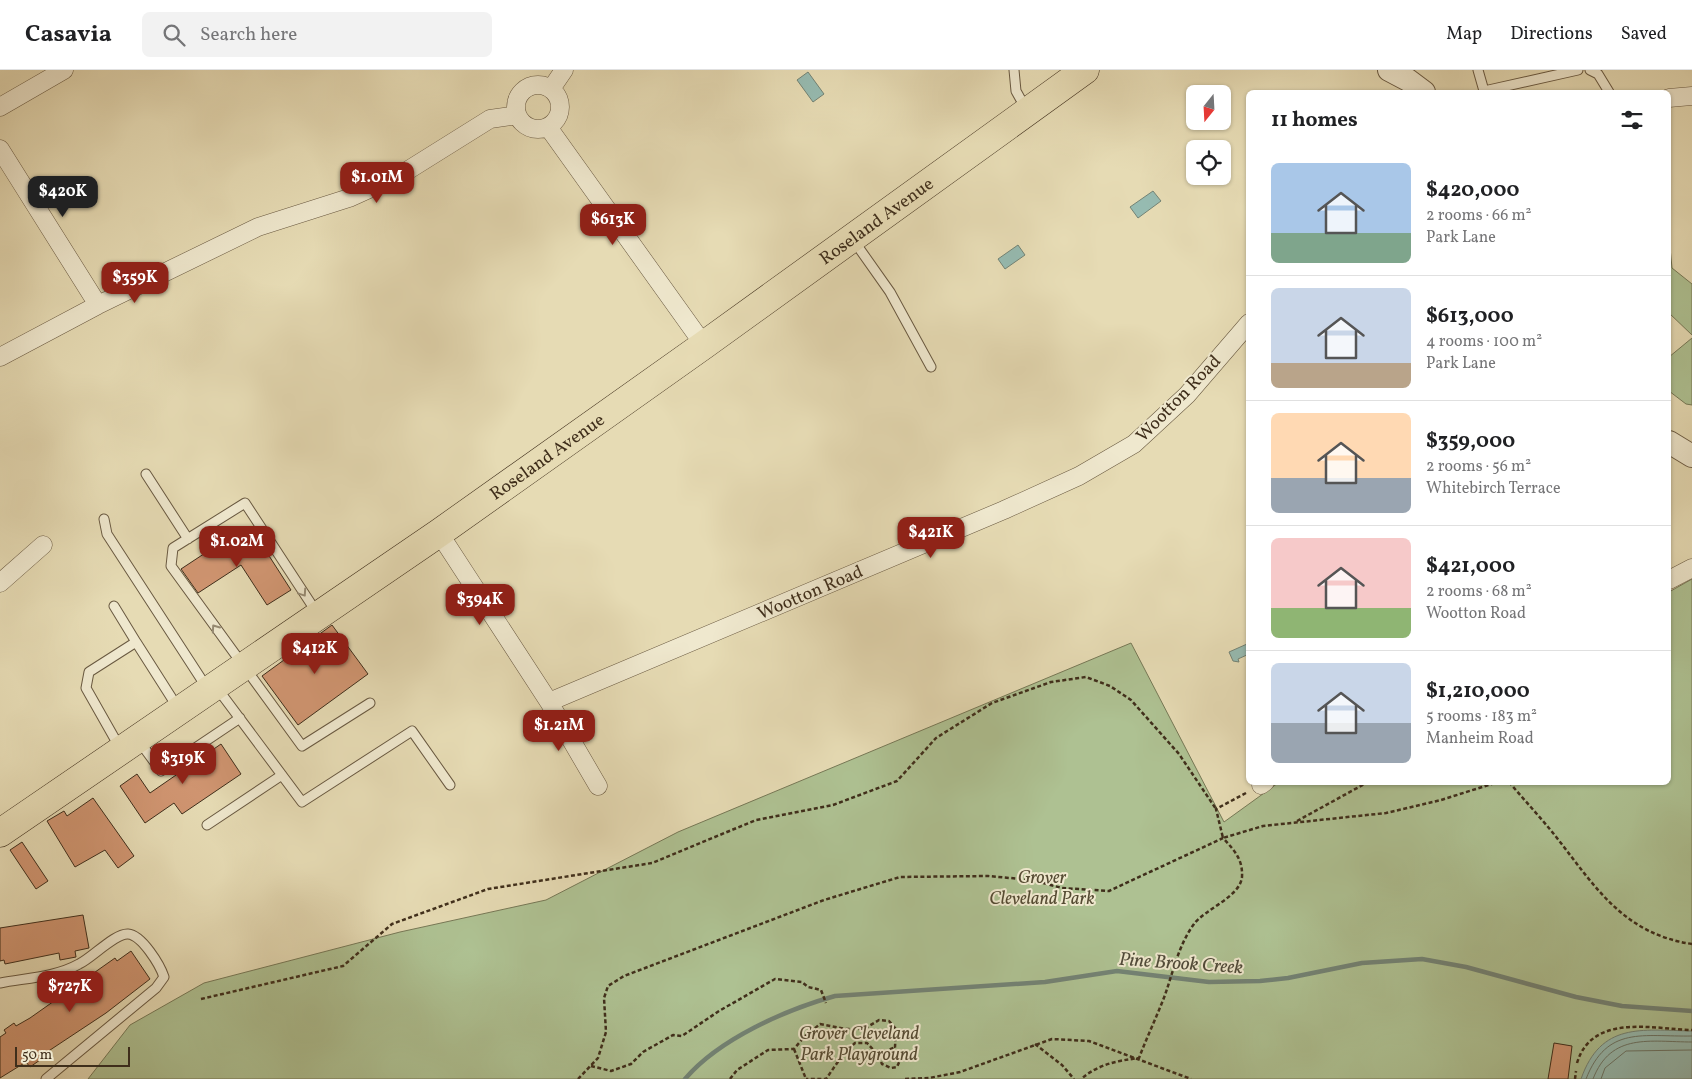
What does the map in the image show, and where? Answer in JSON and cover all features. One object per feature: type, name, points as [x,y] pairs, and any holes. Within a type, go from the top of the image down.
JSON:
[{"type":"main road","name":"Roseland Avenue","points":[[0,833],[439,533],[704,346],[1085,70]]},
{"type":"street","points":[[0,107],[64,70]]},
{"type":"street","points":[[551,89],[564,70]]},
{"type":"street","points":[[1389,70],[1423,90]]},
{"type":"street","points":[[1426,90],[1427,70]]},
{"type":"street","points":[[533,85],[542,85],[551,89],[557,96],[560,104],[560,114],[555,122],[548,127],[539,130],[529,128],[522,123],[517,115],[516,105],[518,96],[524,89],[533,85]]},
{"type":"street","points":[[1671,98],[1692,96]]},
{"type":"street","points":[[0,357],[98,305],[258,227],[349,198],[402,174],[490,119],[517,115]]},
{"type":"street","points":[[548,127],[704,346]]},
{"type":"street","points":[[0,148],[98,305]]},
{"type":"street","name":"Wootton Road","points":[[549,702],[1004,510],[1079,476],[1134,444],[1187,395],[1246,326]]},
{"type":"street","points":[[1671,443],[1692,456]]},
{"type":"street","points":[[439,533],[549,702],[598,786]]},
{"type":"street","points":[[0,582],[43,545]]},
{"type":"street","points":[[1671,579],[1692,568]]},
{"type":"lane","points":[[1014,70],[1016,91],[1028,112]]},
{"type":"lane","points":[[1478,70],[1484,90]]},
{"type":"lane","points":[[1488,90],[1578,70]]},
{"type":"lane","points":[[1590,70],[1598,74],[1608,90]]},
{"type":"lane","points":[[852,238],[890,292],[930,367]]},
{"type":"lane","points":[[146,474],[188,539]]},
{"type":"lane","points":[[318,615],[245,503],[173,548],[171,566],[232,653],[245,666],[302,746],[370,703]]},
{"type":"lane","points":[[104,519],[107,534],[212,688],[240,718],[302,802],[412,731],[450,785]]},
{"type":"lane","points":[[114,606],[179,711]]},
{"type":"lane","points":[[136,642],[89,672],[86,688],[130,745],[161,771],[240,718]]},
{"type":"lane","points":[[207,826],[282,775]]},
{"type":"lane","points":[[0,983],[61,972],[80,964],[126,933],[134,935],[158,962],[164,977],[156,988],[46,1079]]},
{"type":"path","points":[[201,999],[343,966],[392,924],[488,889],[652,863],[756,820],[834,805],[897,780],[936,738],[992,703],[1051,682],[1086,677],[1110,686],[1131,700],[1179,754],[1216,809],[1223,838],[1240,857],[1242,879],[1231,896],[1207,911],[1193,925],[1173,969],[1166,992],[1139,1058]]},
{"type":"path","points":[[1216,809],[1261,785]]},
{"type":"path","points":[[1296,822],[1363,785]]},
{"type":"path","points":[[578,1079],[598,1058],[606,1032],[604,998],[608,986],[624,976],[824,900],[900,877],[988,876],[1032,880],[1062,888],[1109,891],[1223,838],[1263,826],[1386,813],[1441,800],[1488,785]]},
{"type":"path","points":[[1512,785],[1556,837],[1602,896],[1622,915],[1665,938],[1692,944]]},
{"type":"path","points":[[591,1066],[612,1071],[632,1064],[643,1052],[673,1035],[682,1036],[719,1011],[775,979],[802,982],[808,987],[821,990],[826,1002]]},
{"type":"path","points":[[730,1079],[738,1070],[768,1050],[794,1049],[804,1037],[820,1024],[846,1029],[864,1028],[879,1020],[888,1021],[896,1029],[895,1047],[900,1060],[897,1067],[891,1068],[882,1064],[878,1055],[867,1044],[856,1043],[844,1053],[826,1079],[806,1079],[794,1049]]},
{"type":"path","points":[[1577,1063],[1581,1052],[1595,1037],[1619,1027],[1692,1030]]},
{"type":"path","points":[[905,1079],[929,1078],[960,1072],[1052,1039],[1089,1041],[1139,1058],[1191,1079]]},
{"type":"path","points":[[1035,1044],[1062,1065],[1074,1079]]},
{"type":"path","points":[[878,1055],[895,1047]]},
{"type":"path","points":[[1081,1079],[1092,1069],[1110,1062],[1139,1058]]},
{"type":"path","points":[[1575,1079],[1576,1072]]},
{"type":"green space","points":[[1671,258],[1672,268],[1692,284],[1692,335],[1671,315]]},
{"type":"green space","points":[[1692,338],[1692,405],[1686,404],[1671,393],[1671,355]]},
{"type":"green space","name":"Grover Cleveland Park","points":[[1692,579],[1692,1079],[88,1079],[130,1025],[204,983],[400,932],[546,900],[678,832],[1131,643],[1224,822],[1275,785],[1671,785],[1671,591]]},
{"type":"water","points":[[808,72],[824,94],[813,102],[797,80]]},
{"type":"water","points":[[1153,191],[1161,201],[1138,218],[1130,207]]},
{"type":"water","points":[[1018,245],[1025,255],[1005,269],[998,259]]},
{"type":"water","points":[[1246,644],[1246,655],[1238,659],[1239,662],[1233,661],[1229,652]]},
{"type":"water","points":[[1640,1031],[1692,1031],[1692,1079],[1581,1079],[1589,1061],[1600,1047],[1611,1038],[1625,1033]]},
{"type":"building","points":[[237,532],[253,555],[264,548],[291,590],[267,605],[241,565],[198,593],[181,569]]},
{"type":"building","points":[[332,625],[368,674],[298,725],[262,676]]},
{"type":"building","points":[[221,744],[241,774],[182,814],[174,803],[145,823],[120,786],[137,774],[150,793]]},
{"type":"building","points":[[93,798],[134,856],[118,868],[105,850],[75,867],[47,821],[64,811],[67,816]]},
{"type":"building","points":[[22,842],[48,881],[36,889],[10,850]]},
{"type":"building","points":[[83,915],[89,948],[75,951],[76,957],[60,960],[59,953],[5,964],[4,960],[0,961],[0,928]]},
{"type":"building","points":[[131,951],[150,979],[106,1013],[38,1058],[40,1060],[30,1067],[26,1062],[0,1078],[0,1037],[6,1033],[4,1030],[14,1023],[16,1026],[30,1018],[115,958],[117,961]]},
{"type":"building","points":[[1554,1043],[1572,1046],[1568,1079],[1548,1079]]},
{"type":"waterway","name":"Pine Brook Creek","points":[[685,1079],[716,1051],[734,1039],[795,1009],[835,996],[1045,982],[1117,971],[1209,982],[1260,981],[1288,978],[1362,963],[1422,959],[1466,967],[1576,997],[1622,1006],[1692,1011]]},
{"type":"park label","name":"Grover Cleveland Park Playground","points":[[859,1043]]}]
